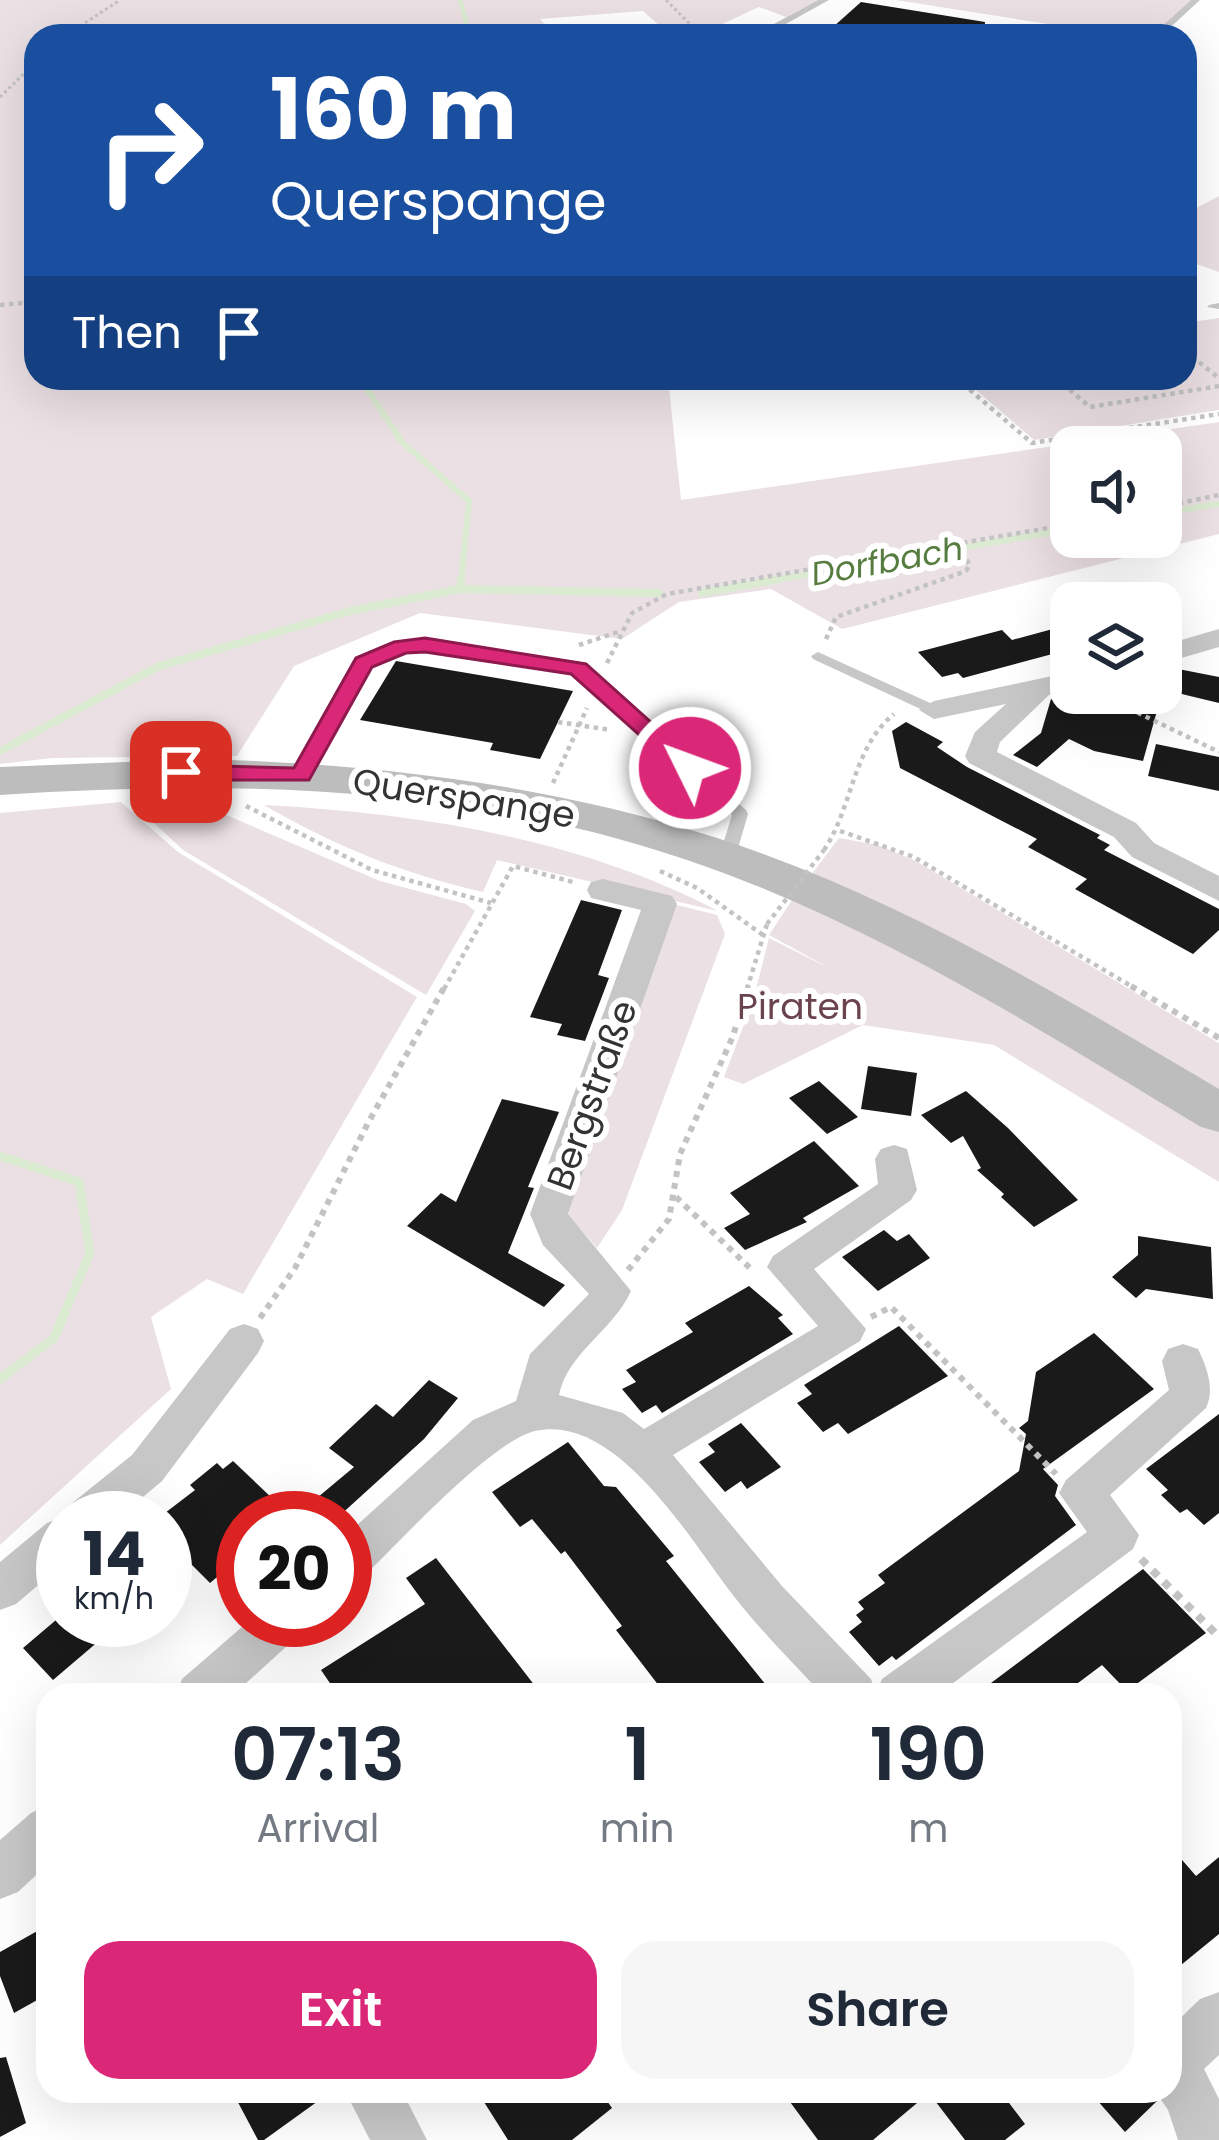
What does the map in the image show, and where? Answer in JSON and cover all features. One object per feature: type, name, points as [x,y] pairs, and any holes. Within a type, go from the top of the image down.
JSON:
[{"type":"main road","name":"Querspange","points":[[0,781],[181,772],[301,775],[526,802],[646,832],[794,884],[952,959],[1219,1113]]},
{"type":"street","points":[[1182,649],[1219,638]]},
{"type":"street","points":[[934,710],[1050,687]]},
{"type":"street","points":[[1037,690],[986,739],[980,756],[1125,830],[1143,850],[1219,890]]},
{"type":"street","points":[[934,710],[986,739]]},
{"type":"street","name":"Bergstraße","points":[[603,890],[660,904],[549,1214],[557,1234],[611,1291]]},
{"type":"street","points":[[645,1450],[846,1329],[787,1267],[898,1190],[894,1160]]},
{"type":"street","points":[[535,1411],[545,1366],[606,1303],[611,1291]]},
{"type":"street","points":[[119,1491],[147,1468],[244,1341]]},
{"type":"street","points":[[915,1683],[1117,1535],[1081,1493],[1191,1396],[1183,1361]]},
{"type":"street","points":[[372,1540],[511,1417],[535,1411],[583,1414],[617,1429],[645,1450],[755,1589],[843,1683]]},
{"type":"street","points":[[0,1589],[36,1560]]},
{"type":"street","points":[[212,1683],[253,1647]]},
{"type":"street","points":[[0,1874],[36,1842]]},
{"type":"street","points":[[1182,2054],[1219,2018]]},
{"type":"street","points":[[1182,2083],[1205,2140]]},
{"type":"lane","points":[[780,24],[825,0]]},
{"type":"lane","points":[[1169,24],[1196,0]]},
{"type":"lane","points":[[301,775],[363,663],[380,654],[425,645],[578,669],[740,814],[731,845],[722,857]]},
{"type":"lane","points":[[818,656],[934,710]]},
{"type":"path","points":[[83,24],[120,0]]},
{"type":"path","points":[[666,0],[690,24]]},
{"type":"path","points":[[0,97],[24,74]]},
{"type":"path","points":[[970,390],[1032,443],[1219,414]]},
{"type":"path","points":[[1070,390],[1090,407],[1178,390]]},
{"type":"path","points":[[1182,503],[1219,495]]},
{"type":"path","points":[[605,668],[632,613],[667,594],[1050,528]]},
{"type":"path","points":[[818,656],[836,617],[966,571],[970,565],[957,546]]},
{"type":"path","points":[[550,791],[588,706]]},
{"type":"path","points":[[611,1291],[669,1219],[680,1154],[733,1036],[767,924],[840,831],[871,733],[891,715],[934,710]]},
{"type":"path","points":[[1140,714],[1219,752]]},
{"type":"path","points":[[558,722],[611,730]]},
{"type":"path","points":[[242,802],[255,814],[372,870],[491,903]]},
{"type":"path","points":[[840,831],[914,857],[1219,1038]]},
{"type":"path","points":[[244,1341],[295,1268],[368,1124],[512,866],[603,890]]},
{"type":"path","points":[[649,868],[697,888],[764,935]]},
{"type":"path","points":[[676,1197],[759,1276],[787,1267]]},
{"type":"path","points":[[846,1329],[891,1307],[1081,1493]]},
{"type":"path","points":[[1117,1535],[1219,1636]]},
{"type":"green space","points":[[0,0],[818,0],[786,17],[759,7],[722,24],[658,24],[643,11],[540,19],[544,24],[24,24],[24,390],[669,390],[681,500],[1050,447],[1050,558],[1124,558],[842,629],[771,589],[679,602],[622,639],[420,613],[294,666],[237,756],[52,758],[0,764]]},
{"type":"green space","points":[[896,0],[1191,0],[1164,24],[1047,24]]},
{"type":"green space","points":[[1219,196],[1219,272],[1197,264],[1197,208]]},
{"type":"green space","points":[[1219,318],[1219,410],[1120,426],[1050,426],[1050,437],[1034,440],[976,390],[1197,390],[1197,321]]},
{"type":"green space","points":[[1219,422],[1219,534],[1182,543],[1182,427]]},
{"type":"green space","points":[[121,802],[178,852],[417,997],[243,1294],[207,1279],[151,1317],[171,1389],[59,1491],[36,1491],[36,1512],[0,1545],[0,813]]},
{"type":"green space","points":[[196,802],[380,881],[466,904],[475,911],[426,995],[183,850],[134,804]]},
{"type":"green space","points":[[264,805],[381,815],[498,834],[611,865],[718,911],[497,860],[483,892],[370,857]]},
{"type":"green space","points":[[839,838],[878,845],[916,861],[1219,1043],[1219,1099],[811,875]]},
{"type":"green space","name":"Piraten","points":[[794,897],[890,940],[1219,1128],[1219,1182],[994,1045],[863,1025],[743,1084],[724,1077],[753,1001],[769,938],[831,969],[769,935]]},
{"type":"green space","points":[[673,904],[717,915],[725,934],[622,1210],[597,1248],[568,1215]]},
{"type":"building","points":[[861,2],[985,22],[985,24],[836,24]]},
{"type":"building","points":[[1002,630],[1012,640],[1050,630],[1050,655],[963,678],[958,673],[942,677],[918,652]]},
{"type":"building","points":[[396,661],[573,691],[540,759],[490,750],[493,743],[360,720]]},
{"type":"building","points":[[1182,670],[1219,677],[1219,703],[1182,694]]},
{"type":"building","points":[[1050,702],[1050,714],[1156,714],[1143,761],[1094,751],[1069,739],[1037,767],[1013,755],[1041,733]]},
{"type":"building","points":[[906,722],[943,742],[937,747],[967,767],[1100,835],[1097,838],[1110,845],[1104,850],[1219,909],[1219,930],[1193,954],[1075,889],[1087,879],[1028,847],[1037,839],[900,768],[892,731]]},
{"type":"building","points":[[1156,744],[1219,757],[1219,791],[1148,776]]},
{"type":"building","points":[[581,900],[622,910],[598,975],[609,978],[585,1041],[557,1035],[562,1024],[530,1017]]},
{"type":"building","points":[[868,1066],[917,1073],[911,1116],[861,1109]]},
{"type":"building","points":[[819,1081],[858,1117],[827,1134],[789,1098]]},
{"type":"building","points":[[966,1091],[1078,1200],[1034,1227],[1001,1197],[1004,1194],[977,1170],[981,1168],[963,1136],[951,1143],[921,1115]]},
{"type":"building","points":[[502,1099],[559,1112],[528,1187],[534,1188],[508,1253],[565,1285],[544,1307],[407,1226],[441,1193],[456,1202]]},
{"type":"building","points":[[814,1141],[859,1186],[803,1218],[807,1222],[745,1250],[724,1228],[750,1214],[730,1193]]},
{"type":"building","points":[[884,1230],[897,1241],[909,1234],[930,1258],[878,1291],[842,1257]]},
{"type":"building","points":[[1138,1236],[1211,1247],[1213,1299],[1146,1289],[1136,1298],[1112,1277],[1138,1255]]},
{"type":"building","points":[[749,1286],[783,1315],[778,1318],[793,1334],[662,1413],[656,1405],[642,1413],[622,1389],[636,1382],[626,1370],[693,1332],[685,1323]]},
{"type":"building","points":[[899,1326],[948,1376],[848,1434],[838,1423],[823,1432],[797,1403],[812,1394],[804,1385]]},
{"type":"building","points":[[1094,1333],[1154,1389],[1043,1469],[1058,1485],[1055,1496],[1076,1525],[896,1660],[892,1656],[879,1666],[849,1632],[862,1622],[856,1615],[864,1609],[858,1602],[885,1583],[878,1575],[1019,1471],[1026,1434],[1019,1428],[1028,1421],[1036,1372]]},
{"type":"building","points":[[429,1380],[458,1398],[424,1439],[367,1491],[325,1491],[354,1467],[329,1448],[376,1404],[393,1417]]},
{"type":"building","points":[[1219,1414],[1219,1513],[1204,1525],[1187,1509],[1180,1513],[1161,1495],[1168,1490],[1146,1469]]},
{"type":"building","points":[[741,1423],[781,1467],[747,1489],[741,1481],[725,1492],[699,1462],[715,1452],[708,1444]]},
{"type":"building","points":[[568,1442],[604,1486],[616,1487],[674,1556],[666,1561],[764,1683],[657,1683],[616,1630],[622,1626],[565,1551],[561,1554],[532,1519],[520,1527],[492,1492]]},
{"type":"building","points":[[233,1461],[265,1491],[216,1491],[216,1578],[210,1583],[192,1565],[195,1490],[190,1485],[217,1463],[223,1469]]},
{"type":"building","points":[[436,1558],[533,1683],[330,1683],[321,1670],[357,1647],[372,1647],[372,1638],[425,1604],[406,1578]]},
{"type":"building","points":[[1143,1569],[1206,1633],[1138,1683],[1119,1683],[1102,1665],[1078,1683],[991,1683]]},
{"type":"building","points":[[36,1637],[36,1647],[92,1647],[53,1680],[23,1648]]},
{"type":"building","points":[[1219,1857],[1219,1934],[1182,1964],[1182,1860],[1196,1876]]},
{"type":"building","points":[[36,1932],[36,2001],[14,2013],[0,1976],[0,1952]]},
{"type":"building","points":[[6,2057],[26,2123],[0,2137],[0,2058]]},
{"type":"building","points":[[238,2103],[315,2103],[264,2140],[258,2140]]},
{"type":"building","points":[[485,2103],[608,2103],[612,2108],[572,2140],[508,2140]]},
{"type":"building","points":[[791,2103],[917,2103],[873,2140],[818,2140]]},
{"type":"building","points":[[937,2103],[1009,2103],[1025,2124],[1005,2140],[965,2140]]},
{"type":"building","points":[[1100,2103],[1155,2103],[1125,2132]]},
{"type":"waterway","points":[[460,0],[467,24]]},
{"type":"waterway","points":[[368,390],[402,442],[469,501],[461,582]]},
{"type":"waterway","name":"Dorfbach","points":[[1182,510],[1219,504]]},
{"type":"waterway","name":"Dorfbach","points":[[770,581],[1050,533]]},
{"type":"waterway","points":[[460,589],[461,579]]},
{"type":"waterway","name":"Dorfbach","points":[[770,581],[780,579]]},
{"type":"waterway","name":"Dorfbach","points":[[702,593],[770,581]]},
{"type":"waterway","name":"Dorfbach","points":[[763,582],[770,581]]},
{"type":"waterway","points":[[0,751],[157,667],[350,611],[460,589]]},
{"type":"waterway","name":"Dorfbach","points":[[460,589],[659,593]]},
{"type":"waterway","points":[[0,1156],[79,1182],[90,1253],[54,1338],[0,1379]]},
{"type":"route","points":[[181,772],[301,775],[363,663],[402,646],[425,645],[578,669],[690,768]]}]
